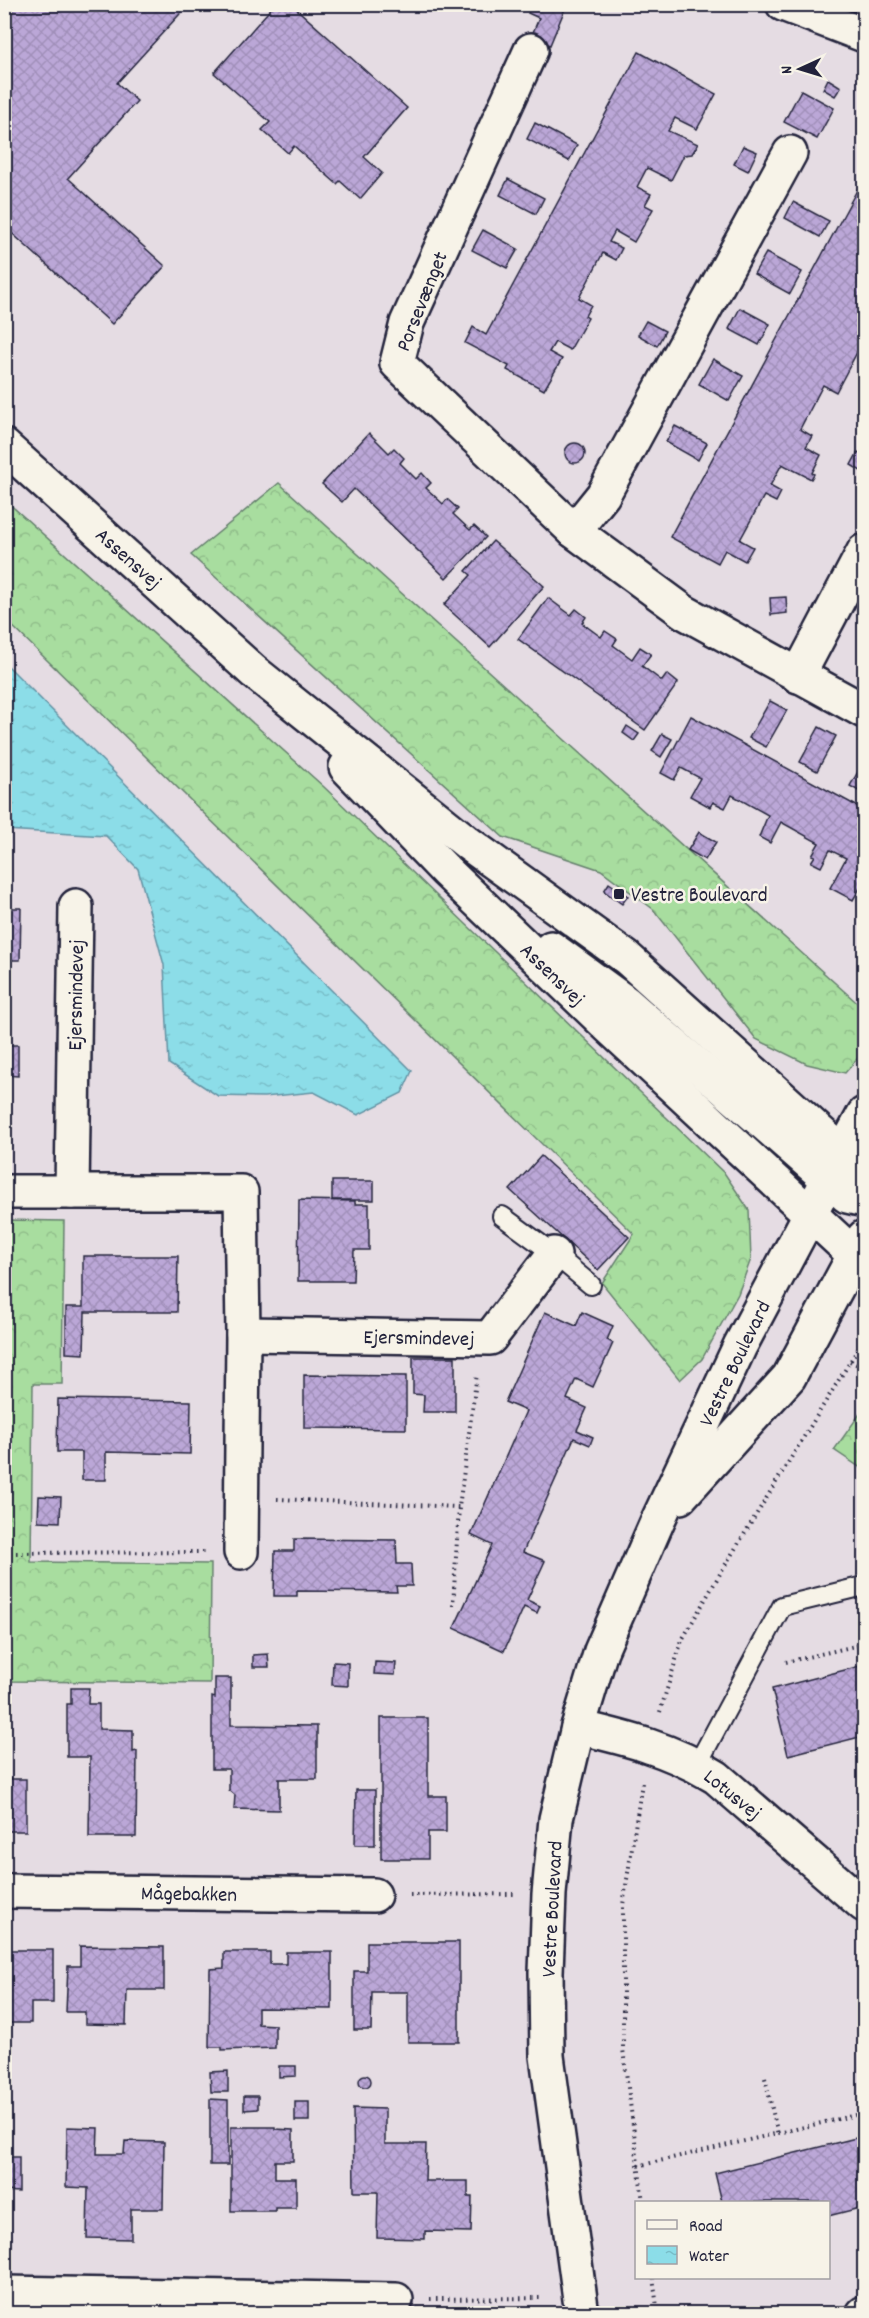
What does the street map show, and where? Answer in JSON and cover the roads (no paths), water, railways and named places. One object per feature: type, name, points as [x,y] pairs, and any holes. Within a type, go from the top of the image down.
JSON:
[{"type":"street","points":[[783,4],[864,35]]},
{"type":"street","name":"Porsevænget","points":[[531,50],[407,323],[397,363],[574,531],[684,612],[864,711]]},
{"type":"street","points":[[574,531],[603,495],[790,153]]},
{"type":"street","name":"Assensvej","points":[[4,446],[253,671],[470,844],[627,958],[845,1169]]},
{"type":"street","points":[[798,676],[864,551]]},
{"type":"street","name":"Assensvej","points":[[253,671],[446,871],[609,1027],[811,1214],[861,1252]]},
{"type":"street","points":[[446,871],[625,1002],[845,1169],[847,1196],[864,1200]]},
{"type":"street","name":"Ejersmindevej","points":[[72,1192],[76,906]]},
{"type":"street","name":"Vestre Boulevard","points":[[581,2305],[547,2056],[546,1972],[549,1894],[556,1819],[578,1727],[601,1651],[658,1520],[740,1346],[811,1214],[845,1169],[864,1114]]},
{"type":"street","points":[[4,1192],[241,1192],[243,1334],[241,1552]]},
{"type":"street","points":[[811,1214],[826,1208],[841,1208],[856,1213],[864,1219]]},
{"type":"street","name":"Vestre Boulevard","points":[[658,1520],[789,1377],[861,1252]]},
{"type":"street","name":"Ejersmindevej","points":[[243,1334],[490,1338],[554,1254]]},
{"type":"street","name":"Lotusvej","points":[[578,1727],[650,1745],[716,1777],[864,1905]]},
{"type":"street","name":"Mågebakken","points":[[4,1891],[374,1895]]},
{"type":"street","points":[[4,2293],[396,2300]]},
{"type":"lane","points":[[502,1216],[554,1254],[591,1285]]},
{"type":"lane","points":[[697,1766],[782,1606],[864,1586]]},
{"type":"water","points":[[4,662],[412,1071],[402,1093],[358,1115],[314,1092],[264,1097],[218,1096],[169,1064],[164,965],[138,869],[106,836],[5,830]]},
{"type":"place","name":"Vestre Boulevard","points":[[619,894]]}]
